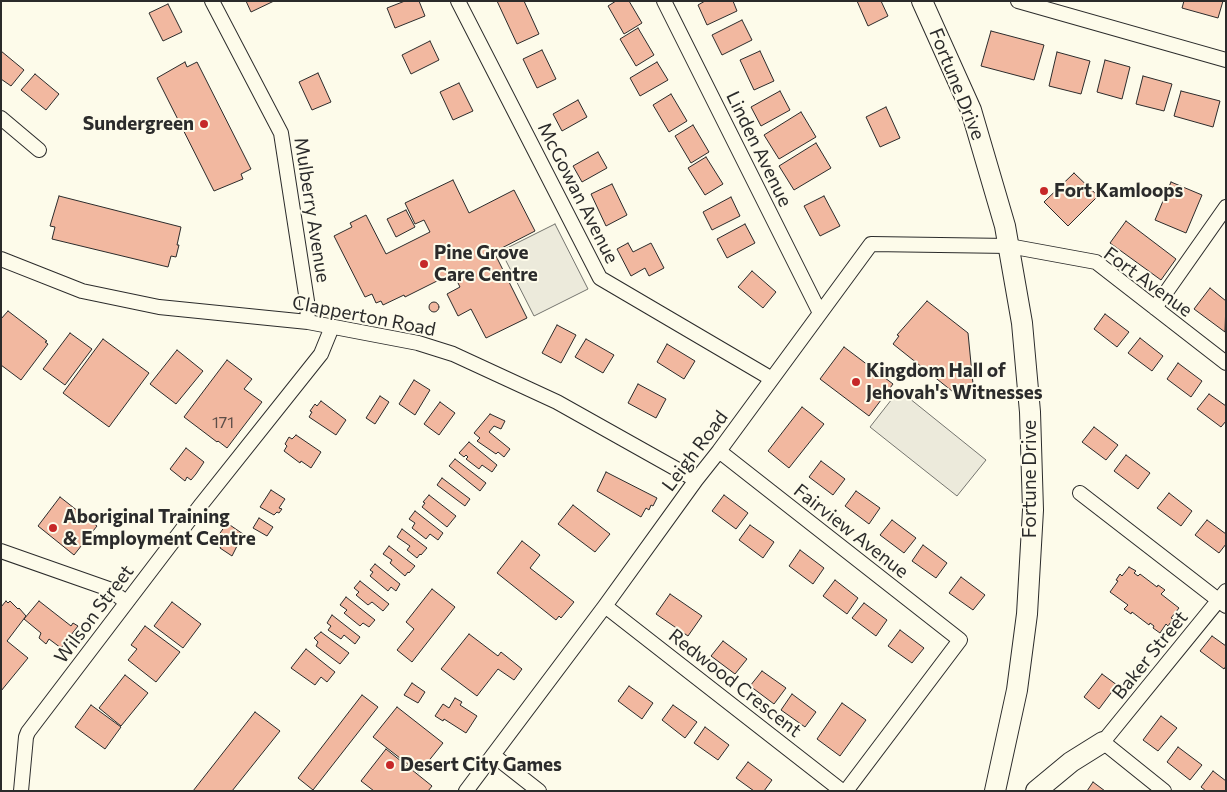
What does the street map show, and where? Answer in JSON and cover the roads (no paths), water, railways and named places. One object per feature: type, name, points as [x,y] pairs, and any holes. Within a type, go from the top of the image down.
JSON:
[{"type":"main road","name":"Fortune Drive","points":[[922,1],[971,110],[998,199],[1009,246],[1022,323],[1030,412],[1033,510],[1027,614],[1017,690],[995,791]]},
{"type":"main road","points":[[1036,791],[1071,762],[1103,742]]},
{"type":"street","name":"Mulberry Avenue","points":[[212,1],[281,133],[307,301],[308,322]]},
{"type":"street","name":"McGowan Avenue","points":[[458,1],[600,278],[772,380]]},
{"type":"street","name":"Linden Avenue","points":[[664,1],[820,313]]},
{"type":"street","points":[[1018,1],[1226,60]]},
{"type":"street","points":[[1,118],[39,150]]},
{"type":"street","points":[[1155,308],[1226,208]]},
{"type":"street","name":"Leigh Road","points":[[466,791],[605,606],[871,244],[1009,246]]},
{"type":"street","name":"Fort Avenue","points":[[1009,246],[1096,262],[1226,363]]},
{"type":"street","name":"Clapperton Road","points":[[1,258],[82,291],[159,307],[308,322],[418,343],[453,354],[557,402],[696,480]]},
{"type":"street","name":"Wilson Street","points":[[21,791],[28,732],[200,506],[321,354],[332,327]]},
{"type":"street","name":"Fairview Avenue","points":[[719,451],[960,640],[846,791]]},
{"type":"street","points":[[1080,494],[1223,599]]},
{"type":"street","points":[[1,551],[109,589],[126,602]]},
{"type":"street","name":"Baker Street","points":[[1103,742],[1223,599]]},
{"type":"street","name":"Redwood Crescent","points":[[605,606],[842,791]]},
{"type":"street","points":[[1103,742],[1164,791]]},
{"type":"street","points":[[493,755],[539,791]]},
{"type":"place","name":"Sundergreen","points":[[204,124]]},
{"type":"place","name":"Fort Kamloops","points":[[1044,191]]},
{"type":"place","name":"Pine Grove Care Centre","points":[[424,264]]},
{"type":"place","name":"Kingdom Hall of Jehovah's Witnesses","points":[[856,382]]},
{"type":"place","name":"Aboriginal Training & Employment Centre","points":[[53,528]]},
{"type":"place","name":"Desert City Games","points":[[390,765]]}]
